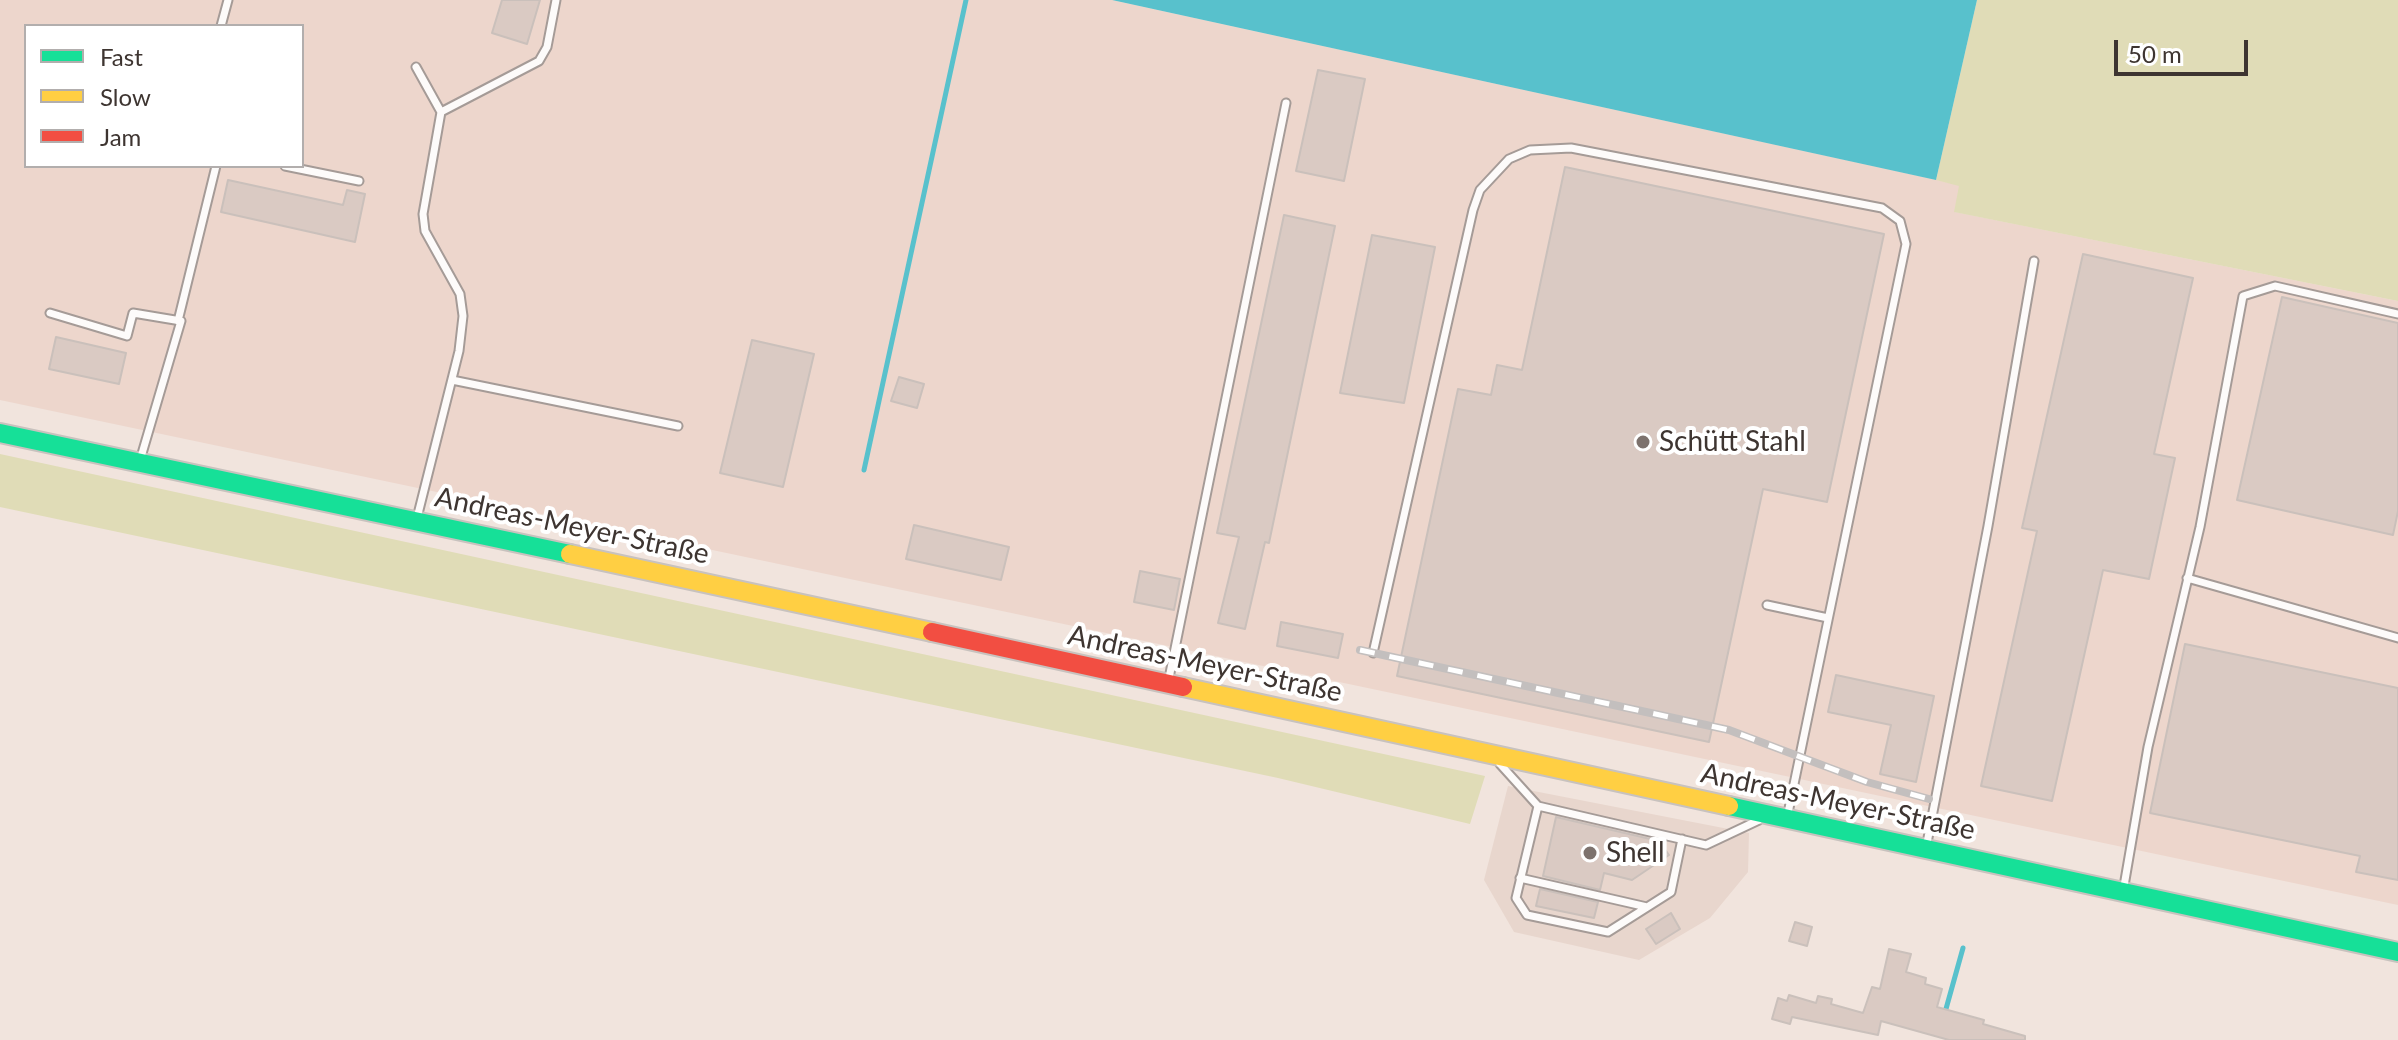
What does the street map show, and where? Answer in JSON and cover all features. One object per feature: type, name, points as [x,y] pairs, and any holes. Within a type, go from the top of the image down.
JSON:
[{"type":"main road","name":"Andreas-Meyer-Straße","points":[[0,433],[2398,952]]},
{"type":"lane","points":[[222,24],[228,0]]},
{"type":"lane","points":[[441,112],[539,61],[547,47],[556,0]]},
{"type":"lane","points":[[415,521],[452,380],[463,316],[460,294],[431,246],[423,214],[441,112],[416,67]]},
{"type":"lane","points":[[1167,684],[1286,103]]},
{"type":"lane","points":[[1373,653],[1477,200],[1493,174],[1509,159],[1550,146],[1873,206],[1900,221],[1906,244],[1828,618],[1778,817],[1706,845],[1538,806],[1494,756]]},
{"type":"lane","points":[[139,463],[167,374],[216,168]]},
{"type":"lane","points":[[295,168],[359,181]]},
{"type":"lane","points":[[1925,849],[1988,526],[2034,261]]},
{"type":"lane","points":[[2123,892],[2148,747],[2187,578],[2243,296],[2275,286],[2398,314]]},
{"type":"lane","points":[[50,313],[127,336],[133,313],[178,321]]},
{"type":"lane","points":[[452,380],[678,426]]},
{"type":"lane","points":[[2187,578],[2398,638]]},
{"type":"lane","points":[[1767,605],[1828,618]]},
{"type":"lane","points":[[1538,806],[1516,898],[1527,915],[1608,932],[1671,892],[1682,839]]},
{"type":"lane","points":[[1520,878],[1648,907]]},
{"type":"shaded area","points":[[0,0],[1112,0],[1960,185],[1955,212],[2398,301],[2398,905],[0,400]]},
{"type":"shaded area","points":[[1977,0],[2398,0],[2398,301],[1954,212],[1959,186],[1936,180]]},
{"type":"shaded area","points":[[0,454],[1485,776],[1470,824],[1278,778],[0,507]]},
{"type":"shaded area","points":[[1508,786],[1749,833],[1748,872],[1710,918],[1639,960],[1514,932],[1484,880]]},
{"type":"water","points":[[1112,0],[1977,0],[1936,180]]},
{"type":"building","points":[[502,0],[540,0],[527,44],[492,33]]},
{"type":"building","points":[[1318,70],[1365,79],[1344,181],[1296,171]]},
{"type":"building","name":"Schütt Stahl","points":[[1565,167],[1884,234],[1827,502],[1763,489],[1709,742],[1397,676],[1458,389],[1491,395],[1497,365],[1522,370]]},
{"type":"building","points":[[228,180],[343,205],[347,190],[365,194],[355,242],[221,212]]},
{"type":"building","points":[[1284,215],[1335,226],[1269,543],[1265,542],[1245,629],[1218,623],[1239,537],[1217,533]]},
{"type":"building","points":[[1372,235],[1435,247],[1404,403],[1340,393]]},
{"type":"building","points":[[2083,254],[2193,278],[2154,454],[2175,458],[2149,579],[2103,570],[2052,801],[1981,786],[2037,531],[2022,528]]},
{"type":"building","points":[[2282,297],[2398,323],[2398,511],[2393,535],[2237,500]]},
{"type":"building","points":[[56,337],[126,353],[119,384],[49,369]]},
{"type":"building","points":[[752,340],[814,354],[783,487],[720,473]]},
{"type":"building","points":[[899,377],[924,384],[917,408],[891,401]]},
{"type":"building","points":[[914,525],[1009,547],[1001,580],[906,559]]},
{"type":"building","points":[[1140,571],[1180,579],[1174,610],[1134,602]]},
{"type":"building","points":[[1281,622],[1343,634],[1338,658],[1277,646]]},
{"type":"building","points":[[2185,644],[2398,688],[2398,880],[2356,872],[2360,856],[2150,813]]},
{"type":"building","points":[[1836,675],[1934,696],[1916,782],[1880,774],[1891,725],[1828,712]]},
{"type":"building","points":[[1556,817],[1659,841],[1669,855],[1632,880],[1604,873],[1600,890],[1543,876]]},
{"type":"building","points":[[1540,889],[1598,902],[1594,918],[1536,906]]},
{"type":"building","points":[[1671,913],[1680,929],[1656,944],[1646,929]]},
{"type":"building","points":[[1795,922],[1812,927],[1807,946],[1789,941]]},
{"type":"building","points":[[1889,949],[1911,954],[1906,972],[1926,978],[1925,984],[1942,989],[1937,1007],[1984,1020],[1983,1024],[2025,1036],[2025,1040],[1949,1040],[1881,1021],[1878,1035],[1792,1017],[1790,1024],[1772,1019],[1778,998],[1787,1001],[1789,995],[1816,1003],[1818,996],[1832,999],[1831,1004],[1863,1013],[1872,987],[1880,989]]},
{"type":"waterway","points":[[864,470],[966,0]]},
{"type":"waterway","points":[[1944,1016],[1963,948]]},
{"type":"railway","points":[[1360,650],[1729,730],[1867,782],[1929,799]]},
{"type":"traffic: fast","points":[[0,433],[570,554]]},
{"type":"traffic: fast","points":[[1729,806],[2398,952]]},
{"type":"traffic: slow","points":[[570,554],[932,632]]},
{"type":"traffic: slow","points":[[1183,687],[1729,806]]},
{"type":"traffic: jam","points":[[932,632],[1183,687]]},
{"type":"place","name":"Schütt Stahl","points":[[1643,442]]},
{"type":"place","name":"Shell","points":[[1590,853]]}]
